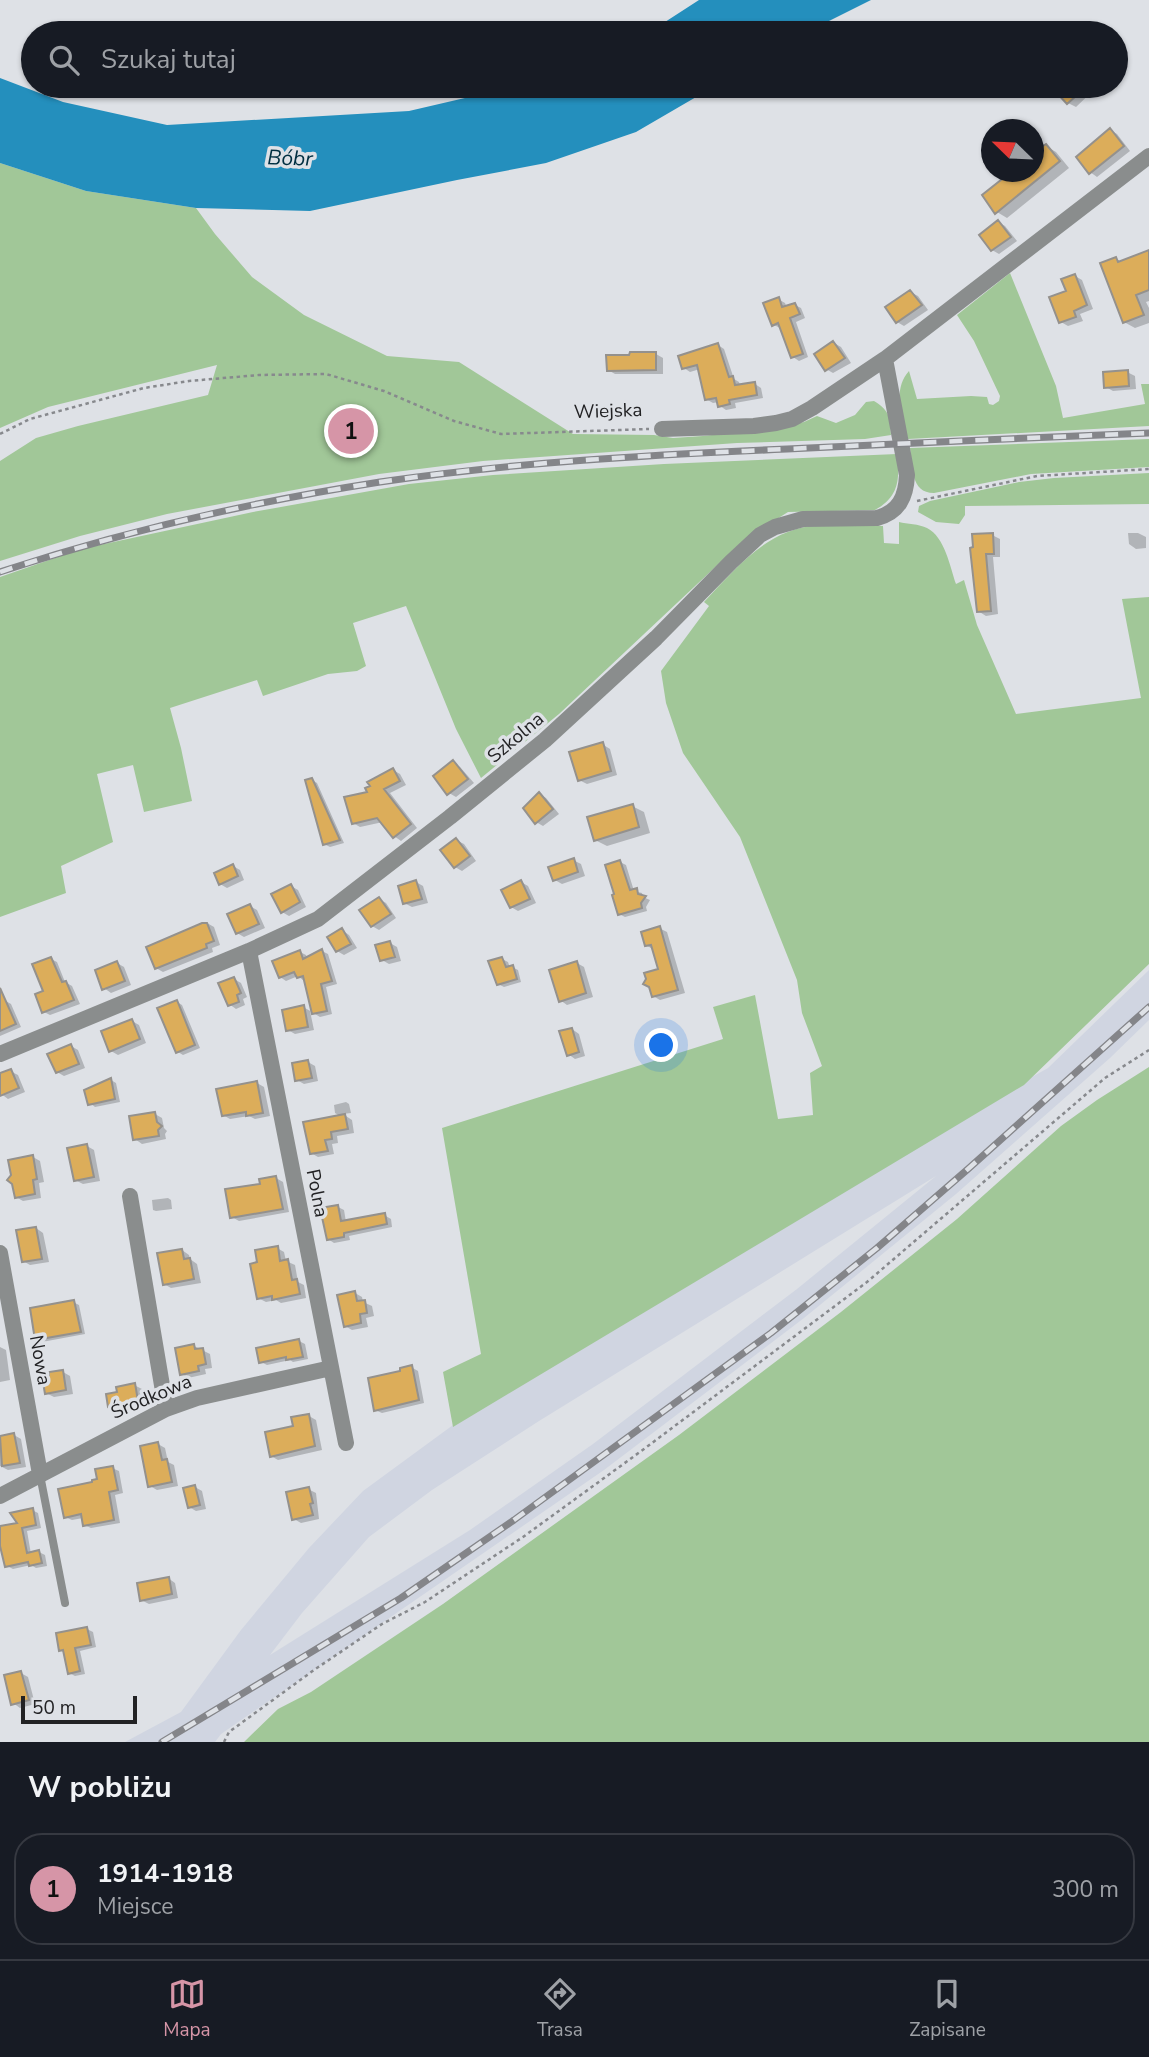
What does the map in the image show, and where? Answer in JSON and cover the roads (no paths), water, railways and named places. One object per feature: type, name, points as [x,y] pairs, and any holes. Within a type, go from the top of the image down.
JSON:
[{"type":"street","name":"Wiejska","points":[[662,429],[754,426],[792,419],[812,408],[885,359],[1149,156]]},
{"type":"street","name":"Szkolna","points":[[0,1054],[298,930],[333,908],[524,758],[647,647],[760,535],[775,527],[803,519],[877,518],[886,516],[895,509],[902,501],[906,488],[906,464],[885,359]]},
{"type":"street","name":"Polna","points":[[249,951],[346,1443]]},
{"type":"street","points":[[130,1196],[166,1409]]},
{"type":"street","name":"Nowa","points":[[0,1253],[40,1474]]},
{"type":"street","name":"Środkowa","points":[[0,1496],[166,1409],[197,1398],[331,1368]]},
{"type":"lane","points":[[40,1474],[65,1603]]},
{"type":"water","points":[[699,0],[871,0],[829,21],[667,21]]},
{"type":"water","name":"Bóbr","points":[[0,78],[21,86],[21,98],[52,98],[167,125],[409,111],[465,98],[694,98],[636,132],[546,163],[310,211],[196,208],[86,191],[0,163]]},
{"type":"railway","points":[[0,572],[94,543],[236,508],[431,475],[634,457],[1149,433]]},
{"type":"railway","points":[[162,1742],[401,1598],[514,1520],[771,1333],[877,1248],[1149,1007]]},
{"type":"place","name":"1914-1918","points":[[351,431]]}]
